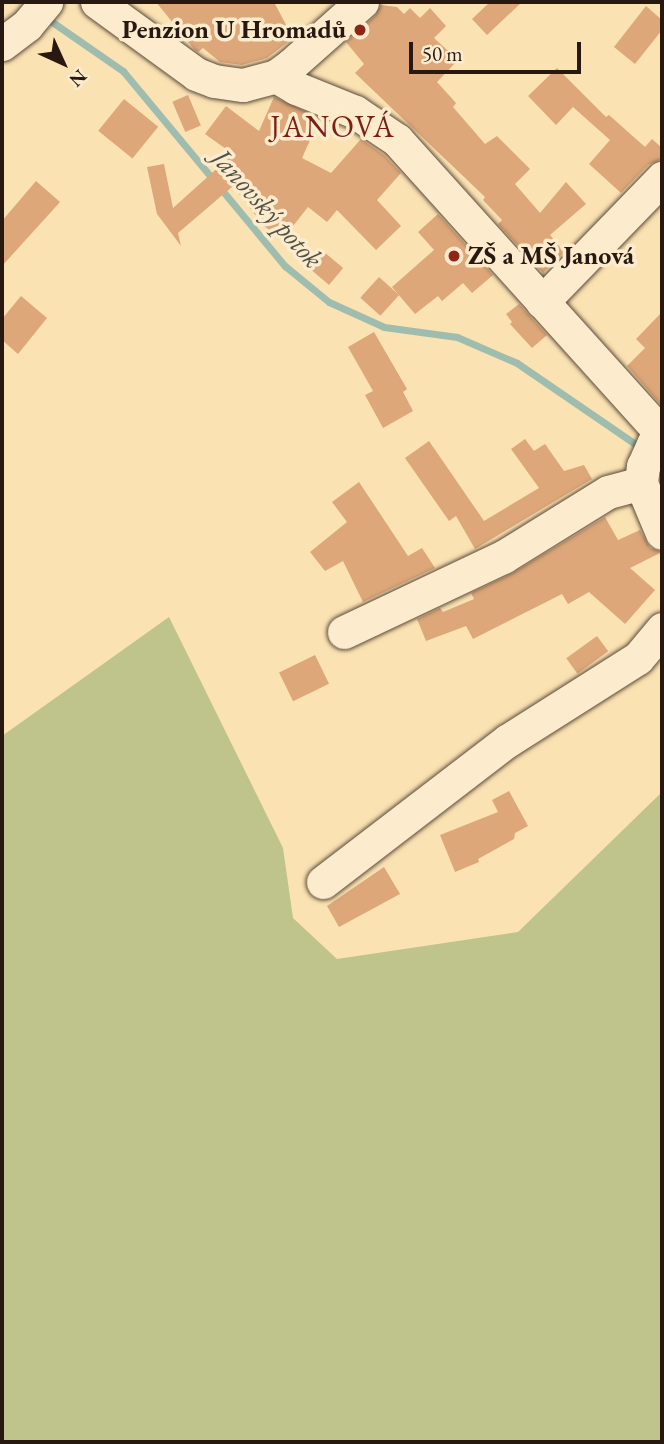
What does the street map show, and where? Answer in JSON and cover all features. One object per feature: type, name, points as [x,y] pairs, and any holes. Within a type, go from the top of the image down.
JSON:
[{"type":"street","points":[[114,6],[179,63],[214,81],[243,85],[276,76],[362,2]]},
{"type":"street","points":[[276,76],[296,89],[355,112],[388,132],[408,150],[541,302],[652,452],[662,533]]},
{"type":"street","points":[[541,302],[662,178]]},
{"type":"street","points":[[344,632],[503,557],[608,492],[652,452]]},
{"type":"street","points":[[323,882],[507,741],[638,658],[662,629]]},
{"type":"green space","points":[[169,617],[283,848],[293,918],[337,959],[518,932],[662,792],[662,1442],[2,1442],[2,736]]},
{"type":"building","points":[[156,2],[274,2],[293,38],[267,58],[242,65],[220,62],[203,48],[198,52],[194,49]]},
{"type":"building","points":[[490,2],[522,2],[487,35],[472,19]]},
{"type":"building","points":[[381,5],[397,7],[404,14],[410,8],[420,18],[430,8],[446,26],[434,38],[458,60],[437,82],[456,103],[453,107],[485,144],[497,136],[530,169],[515,184],[540,213],[566,182],[586,204],[550,235],[564,252],[543,273],[498,224],[502,220],[483,200],[485,197],[355,73],[364,64],[346,42],[375,16]]},
{"type":"building","points":[[646,6],[662,20],[662,30],[635,64],[614,47]]},
{"type":"building","points":[[557,68],[606,117],[609,115],[645,147],[652,139],[662,148],[662,159],[648,165],[621,193],[589,164],[610,140],[573,107],[556,125],[528,96]]},
{"type":"building","points":[[188,95],[201,125],[185,132],[172,102]]},
{"type":"building","points":[[274,97],[320,118],[302,158],[331,173],[361,139],[384,155],[401,173],[377,200],[401,226],[376,250],[337,210],[327,222],[308,207],[282,240],[264,226],[233,186],[178,233],[181,246],[157,214],[147,167],[164,164],[173,208],[233,154],[205,134],[226,106],[259,131]]},
{"type":"building","points":[[124,99],[158,127],[132,159],[98,131]]},
{"type":"building","points":[[36,181],[60,202],[2,266],[2,221]]},
{"type":"building","name":"ZŠ a MŠ Janová","points":[[438,214],[493,275],[472,293],[463,283],[442,301],[438,296],[415,314],[392,287],[434,250],[418,232]]},
{"type":"building","points":[[324,252],[343,268],[329,285],[310,269]]},
{"type":"building","points":[[379,277],[399,295],[380,316],[360,298]]},
{"type":"building","points":[[21,296],[47,318],[18,354],[2,340],[2,319]]},
{"type":"building","points":[[519,304],[547,335],[532,348],[510,324],[512,322],[506,314]]},
{"type":"building","points":[[662,312],[662,406],[627,366],[645,348],[636,339]]},
{"type":"building","points":[[374,332],[407,389],[403,392],[413,411],[383,428],[365,395],[373,391],[348,347]]},
{"type":"building","points":[[525,439],[534,451],[545,444],[564,471],[584,465],[592,479],[475,549],[456,516],[449,521],[405,458],[429,441],[484,521],[539,488],[511,449]]},
{"type":"building","points":[[359,482],[408,556],[422,548],[435,568],[363,602],[343,561],[325,571],[310,552],[347,522],[332,502]]},
{"type":"building","points":[[605,517],[618,540],[640,530],[650,548],[662,552],[630,568],[655,590],[625,624],[589,592],[568,604],[562,594],[473,639],[466,626],[426,641],[417,619],[440,608],[443,612],[474,599],[471,593],[513,573]]},
{"type":"building","points":[[597,636],[608,651],[577,674],[566,658]]},
{"type":"building","points":[[315,655],[329,684],[293,701],[279,673]]},
{"type":"building","points":[[509,791],[528,826],[515,833],[514,839],[478,859],[479,862],[455,872],[440,835],[498,812],[492,800]]},
{"type":"building","points":[[384,867],[400,894],[339,927],[327,906]]},
{"type":"waterway","name":"Janovský potok","points":[[45,17],[123,71],[285,266],[329,302],[384,327],[457,337],[517,363],[641,448]]},
{"type":"place","name":"Penzion U Hromadů","points":[[360,30]]},
{"type":"place","name":"ZŠ a MŠ Janová","points":[[454,256]]},
{"type":"district","name":"JANOVÁ","points":[[333,127]]}]
